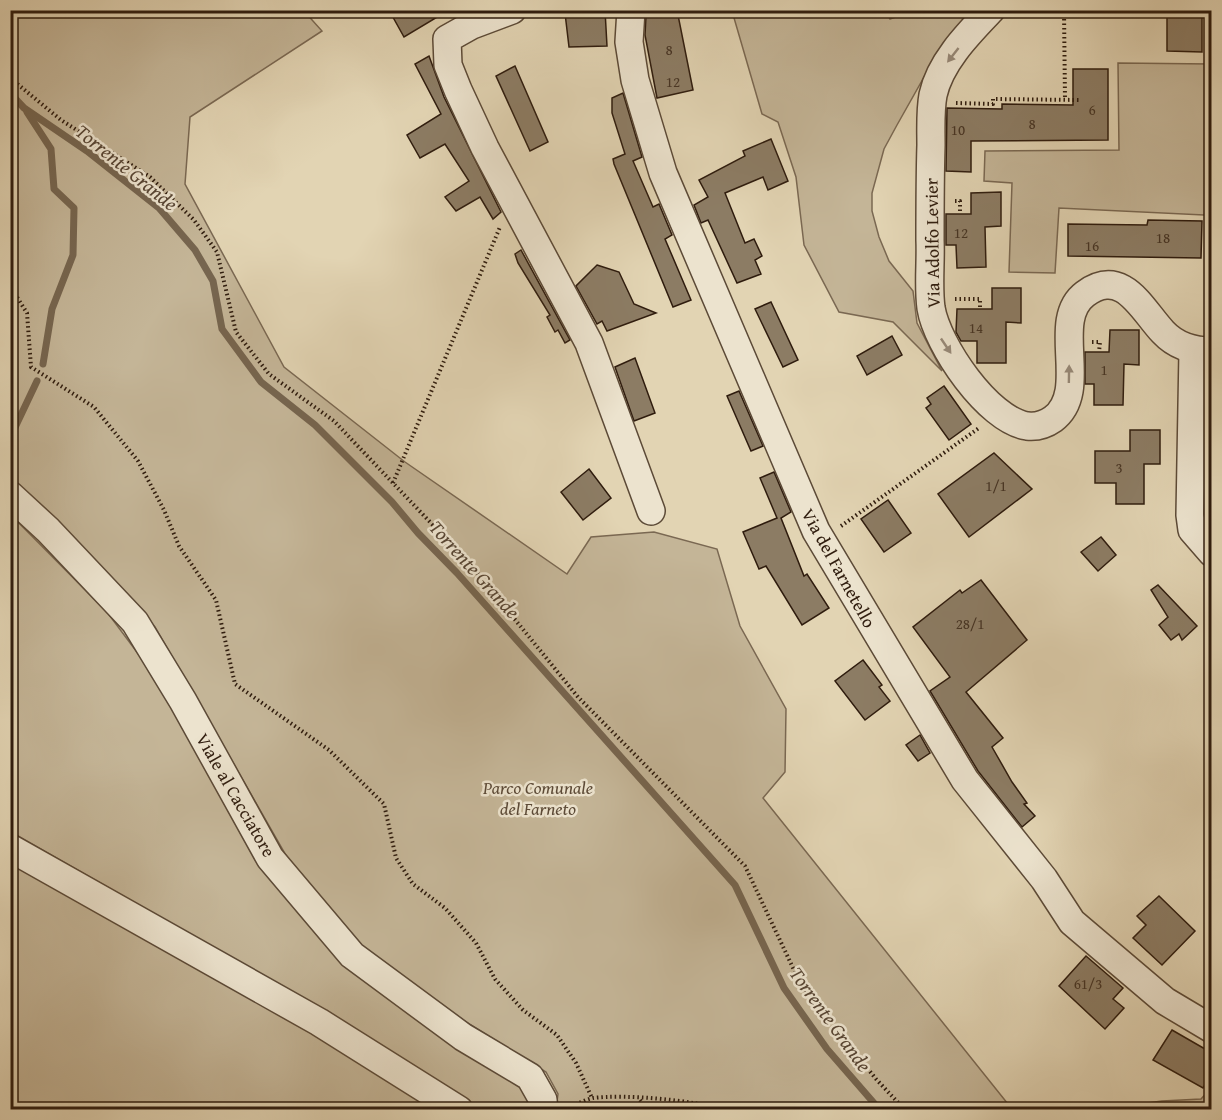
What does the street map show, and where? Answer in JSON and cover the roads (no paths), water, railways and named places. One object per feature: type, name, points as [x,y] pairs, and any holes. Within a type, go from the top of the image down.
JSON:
[{"type":"street","points":[[512,10],[472,25],[447,39],[448,64],[458,90],[517,206],[590,343],[651,511]]},
{"type":"street","name":"Via del Farnetello","points":[[631,10],[629,42],[634,80],[663,173],[816,531],[873,630],[965,780],[1044,879],[1072,922],[1165,1002],[1212,1029]]},
{"type":"street","name":"Via Adolfo Levier","points":[[991,10],[944,67],[933,103],[931,299],[940,336],[968,378],[999,413],[1011,421],[1030,426],[1047,423],[1061,413],[1069,398],[1070,327],[1073,309],[1084,295],[1100,286],[1117,286],[1136,297],[1163,333],[1202,351]]},
{"type":"street","points":[[1202,351],[1190,515],[1192,530],[1212,553]]},
{"type":"street","name":"Viale al Cacciatore","points":[[10,495],[48,530],[135,622],[183,701],[270,858],[352,955],[463,1037],[530,1077],[543,1100],[554,1109]]},
{"type":"street","points":[[10,848],[319,1022],[459,1110]]},
{"type":"waterway","name":"Torrente Grande","points":[[10,93],[24,108],[87,151],[159,208],[195,250],[213,281],[222,329],[261,382],[315,425],[392,502],[735,885],[784,988],[827,1049],[880,1110]]},
{"type":"waterway","points":[[27,112],[51,149],[54,189],[74,208],[73,255],[52,309],[43,364]]},
{"type":"waterway","points":[[10,438],[37,381]]},
{"type":"park label","name":"Parco Comunale del Farneto","points":[[538,797]]}]
